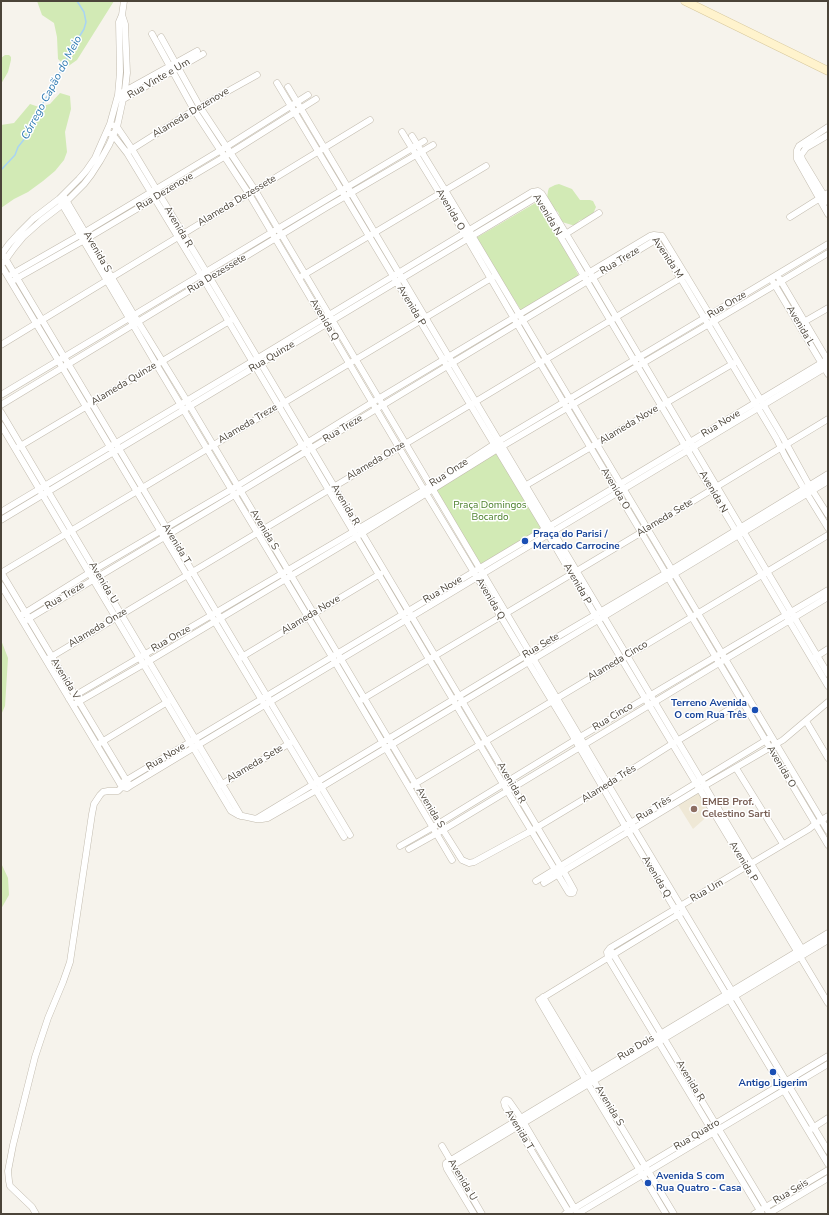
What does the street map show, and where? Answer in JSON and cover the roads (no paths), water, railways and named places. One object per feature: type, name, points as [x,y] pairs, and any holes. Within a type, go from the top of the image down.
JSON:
[{"type":"street","points":[[110,134],[110,124],[118,95],[120,72],[119,22],[122,15],[124,1]]},
{"type":"street","points":[[686,1],[828,71]]},
{"type":"street","points":[[1,266],[23,238],[63,200],[86,171],[110,134],[117,127],[124,99],[126,73],[125,24],[122,15]]},
{"type":"street","name":"Avenida Q","points":[[152,34],[174,67],[226,155],[252,192],[379,407],[431,488],[503,615],[811,1129],[828,1164]]},
{"type":"street","name":"Avenida Q","points":[[161,37],[174,67]]},
{"type":"street","name":"Rua Vinte e Um","points":[[116,104],[196,51]]},
{"type":"street","name":"Rua Vinte e Um","points":[[118,95],[125,90],[203,54]]},
{"type":"street","name":"Alameda Dezenove","points":[[129,151],[197,108],[257,75]]},
{"type":"street","name":"Avenida P","points":[[277,83],[294,104],[300,108],[325,148],[347,192],[422,320],[476,401],[498,446]]},
{"type":"street","name":"Avenida P","points":[[288,87],[295,112],[319,152],[347,192]]},
{"type":"street","name":"Rua Dezenove","points":[[155,194],[308,95]]},
{"type":"street","name":"Rua Dezenove","points":[[10,279],[155,194],[226,155],[316,99]]},
{"type":"street","name":"Alameda Dezessete","points":[[1,345],[370,120]]},
{"type":"street","points":[[110,124],[117,127]]},
{"type":"street","name":"Avenida R","points":[[117,127],[129,151],[281,404],[328,491],[384,571],[412,617],[537,827],[559,871]]},
{"type":"street","points":[[828,128],[799,146],[797,150],[828,202]]},
{"type":"street","name":"Avenida O","points":[[402,132],[419,153],[521,317],[546,359],[590,447],[616,490],[645,531]]},
{"type":"street","name":"Avenida R","points":[[110,134],[129,151]]},
{"type":"street","points":[[799,155],[806,148],[828,135]]},
{"type":"street","name":"Avenida O","points":[[412,136],[415,147]]},
{"type":"street","name":"Rua Dezessete","points":[[347,192],[424,141]]},
{"type":"street","name":"Rua Dezessete","points":[[1,395],[204,274],[277,234],[347,192],[433,145]]},
{"type":"street","points":[[302,276],[486,166]]},
{"type":"street","name":"Rua Quinze","points":[[1,520],[44,490],[468,234],[537,194]]},
{"type":"street","name":"Avenida N","points":[[537,194],[591,275],[613,319]]},
{"type":"street","points":[[824,195],[828,214]]},
{"type":"street","points":[[790,217],[824,195]]},
{"type":"street","points":[[2,254],[33,219],[63,200]]},
{"type":"street","name":"Avenida S","points":[[63,200],[132,317],[189,403],[443,830],[462,860],[467,862]]},
{"type":"street","points":[[563,235],[599,213]]},
{"type":"street","name":"Rua Dezessete","points":[[1,405],[207,280],[277,234]]},
{"type":"street","name":"Avenida O","points":[[468,234],[490,279],[540,363],[597,444],[623,487],[692,617],[748,698],[768,739]]},
{"type":"street","name":"Avenida N","points":[[563,235],[585,279],[613,319],[715,488],[764,573],[787,618],[814,658],[828,674]]},
{"type":"street","name":"Rua Treze","points":[[308,442],[375,400],[448,361],[585,279],[650,236]]},
{"type":"street","name":"Avenida M","points":[[650,236],[660,237],[683,277],[704,319],[760,404],[828,528]]},
{"type":"street","name":"Rua Treze","points":[[591,275],[660,237]]},
{"type":"street","name":"Rua Onze","points":[[639,362],[710,315],[828,244]]},
{"type":"street","name":"Rua Onze","points":[[69,699],[143,656],[216,617],[425,492],[568,404],[639,362],[708,325],[828,252]]},
{"type":"street","name":"Avenida T","points":[[2,254],[143,488],[164,529],[164,537],[190,574],[347,836]]},
{"type":"street","name":"Avenida T","points":[[1,266],[137,492],[164,529],[170,534],[190,574]]},
{"type":"street","name":"Alameda Treze","points":[[1,573],[352,361],[496,276]]},
{"type":"street","name":"Avenida M","points":[[683,277],[714,321],[734,363]]},
{"type":"street","name":"Alameda Onze","points":[[49,658],[683,277]]},
{"type":"street","name":"Avenida L","points":[[774,277],[826,364]]},
{"type":"street","points":[[802,323],[828,308]]},
{"type":"street","name":"Alameda Quinze","points":[[18,448],[231,320]]},
{"type":"street","name":"Avenida S","points":[[136,323],[156,364],[452,860]]},
{"type":"street","name":"Avenida P","points":[[448,361],[469,405],[498,446],[624,657],[655,701],[663,722],[675,742],[695,783],[702,787],[801,953],[828,1003]]},
{"type":"street","name":"Rua Treze","points":[[24,617],[96,578],[170,534],[239,488],[379,407],[448,361]]},
{"type":"street","name":"Alameda Nove","points":[[523,487],[734,363]]},
{"type":"street","name":"Rua Nove","points":[[125,784],[194,748],[480,576],[549,531],[826,364]]},
{"type":"street","name":"Avenida R","points":[[281,404],[308,442],[306,449]]},
{"type":"street","name":"Avenida U","points":[[1,412],[18,448]]},
{"type":"street","name":"Alameda Sete","points":[[358,702],[645,531],[828,419]]},
{"type":"street","name":"Avenida U","points":[[1,425],[18,448],[72,531],[92,571],[147,663],[170,701],[200,744],[231,811],[235,814],[254,819]]},
{"type":"street","name":"Avenida Q","points":[[402,445],[425,492],[477,570]]},
{"type":"street","name":"Avenida R","points":[[306,449],[334,487],[378,575],[479,745],[531,831],[572,891]]},
{"type":"street","name":"Rua Sete","points":[[254,819],[316,786],[529,657],[740,532],[808,490],[828,474]]},
{"type":"street","name":"Rua Sete","points":[[808,490],[828,481]]},
{"type":"street","name":"Rua Quinze","points":[[1,512],[44,490]]},
{"type":"street","name":"Avenida U","points":[[44,490],[66,534],[92,571]]},
{"type":"street","name":"Avenida M","points":[[808,490],[828,515]]},
{"type":"street","name":"Rua Treze","points":[[24,617],[92,571],[164,529],[233,492]]},
{"type":"street","name":"Rua Nove","points":[[125,784],[196,738],[408,611],[477,570],[549,531]]},
{"type":"street","name":"Alameda Cinco","points":[[408,787],[828,535]]},
{"type":"street","name":"Alameda Nove","points":[[240,658],[384,571]]},
{"type":"street","name":"Avenida V","points":[[1,573],[24,617],[49,658],[76,696],[76,704]]},
{"type":"street","name":"Avenida N","points":[[764,573],[793,615],[828,686]]},
{"type":"street","name":"Avenida O","points":[[670,574],[698,613],[742,702],[825,825]]},
{"type":"street","name":"Avenida V","points":[[1,585],[24,617]]},
{"type":"street","name":"Rua Cinco","points":[[793,615],[828,590]]},
{"type":"street","name":"Rua Cinco","points":[[409,849],[443,830],[655,701],[721,658],[787,618],[828,596]]},
{"type":"street","name":"Rua Onze","points":[[76,704],[147,663],[216,617]]},
{"type":"street","points":[[814,658],[828,649]]},
{"type":"street","name":"Avenida P","points":[[624,657],[648,705],[663,722]]},
{"type":"street","name":"Avenida V","points":[[49,658],[69,699],[76,704],[125,784]]},
{"type":"street","name":"Rua Cinco","points":[[400,846],[651,695],[721,658]]},
{"type":"street","name":"Alameda Três","points":[[467,862],[474,862],[531,831],[748,698]]},
{"type":"street","points":[[100,743],[170,701]]},
{"type":"street","name":"Avenida U","points":[[170,701],[190,742],[220,785]]},
{"type":"street","name":"Rua Três","points":[[630,827],[783,740],[828,702]]},
{"type":"street","points":[[806,721],[828,758]]},
{"type":"street","name":"Rua Três","points":[[544,883],[559,871],[630,827],[695,783],[768,739]]},
{"type":"street","name":"Avenida P","points":[[675,742],[702,779],[702,787]]},
{"type":"street","name":"Alameda Sete","points":[[220,785],[290,743]]},
{"type":"street","name":"Avenida O","points":[[773,746],[816,826],[828,845]]},
{"type":"street","points":[[736,768],[783,844]]},
{"type":"street","points":[[36,1214],[32,1207],[10,1186],[8,1181],[8,1170],[13,1145],[35,1057],[48,1018],[70,962],[94,804],[104,792],[118,791],[125,784]]},
{"type":"street","name":"Rua Um","points":[[542,999],[609,954],[783,844],[809,829],[816,826],[825,825],[828,816]]},
{"type":"street","name":"Rua Três","points":[[536,881],[559,871]]},
{"type":"street","name":"Rua Dois","points":[[801,953],[828,933]]},
{"type":"street","name":"Rua Dois","points":[[449,1165],[730,995],[801,953],[828,940]]},
{"type":"street","name":"Avenida R","points":[[609,954],[766,1212]]},
{"type":"street","name":"Avenida S","points":[[542,999],[644,1170],[674,1214]]},
{"type":"street","name":"Rua Quatro","points":[[785,1086],[828,1056]]},
{"type":"street","name":"Rua Quatro","points":[[573,1213],[785,1086],[828,1064]]},
{"type":"street","name":"Avenida T","points":[[505,1100],[509,1101],[522,1121],[573,1213],[516,1125],[505,1106],[505,1100]]},
{"type":"street","points":[[811,1129],[828,1118]]},
{"type":"street","name":"Avenida Q","points":[[811,1129],[828,1151]]},
{"type":"street","name":"Avenida U","points":[[442,1146],[449,1165],[474,1214]]},
{"type":"street","name":"Avenida U","points":[[449,1165],[482,1214]]},
{"type":"street","name":"Avenida S","points":[[644,1170],[666,1214]]},
{"type":"street","name":"Rua Seis","points":[[766,1212],[828,1170]]},
{"type":"street","name":"Rua Seis","points":[[754,1214],[766,1212],[828,1178]]},
{"type":"waterway","name":"Córrego Capão do Meio","points":[[1,170],[15,155],[18,147],[30,132],[45,99],[50,93],[71,50],[84,29],[86,22],[84,12],[77,1]]},
{"type":"place","name":"Praça do Parisi / Mercado Carrocine","points":[[525,541]]},
{"type":"place","name":"Terreno Avenida O com Rua Três","points":[[755,710]]},
{"type":"place","name":"EMEB Prof. Celestino Sarti","points":[[694,809]]},
{"type":"place","name":"Antigo Ligerim","points":[[773,1072]]},
{"type":"place","name":"Avenida S com Rua Quatro - Casa","points":[[648,1183]]},
{"type":"park label","name":"Praça Domingos Bocardo","points":[[490,512]]}]
